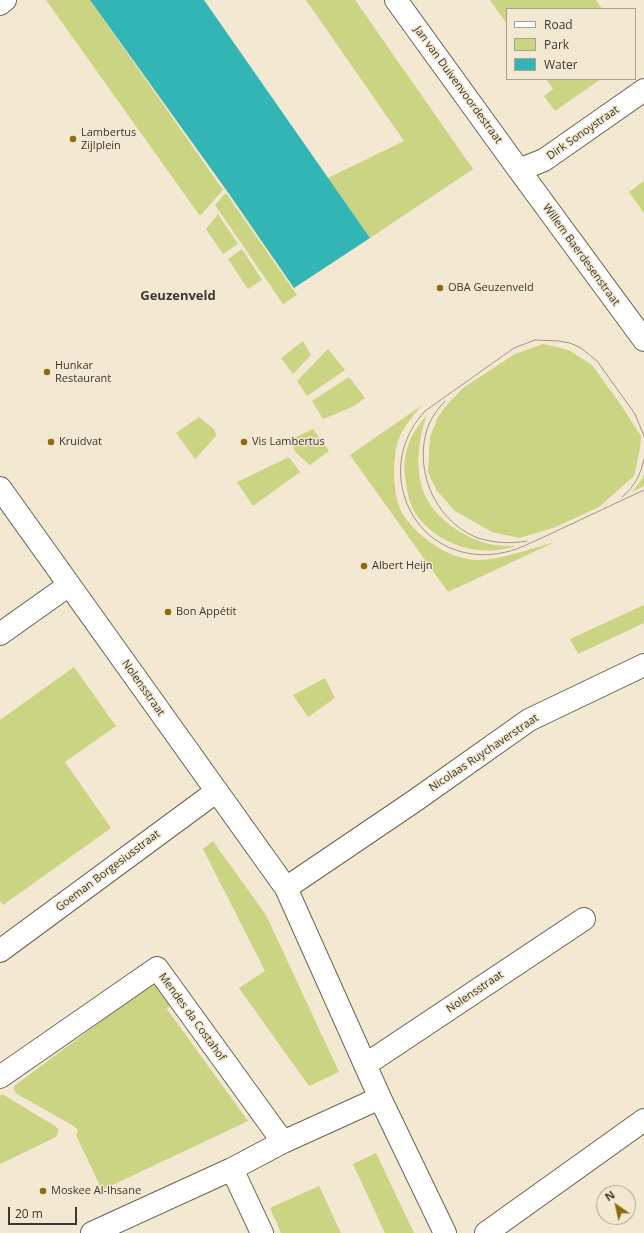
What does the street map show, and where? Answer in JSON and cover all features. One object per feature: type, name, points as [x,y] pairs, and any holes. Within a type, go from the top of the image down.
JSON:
[{"type":"street","points":[[0,4],[5,0]]},
{"type":"street","name":"Jan van Duivenvoordestraat","points":[[396,0],[519,170]]},
{"type":"street","name":"Dirk Sonoystraat","points":[[519,170],[544,160],[644,90]]},
{"type":"street","name":"Willem Baerdesenstraat","points":[[519,170],[644,340]]},
{"type":"street","name":"Nolensstraat","points":[[0,488],[286,888],[380,1098],[445,1233]]},
{"type":"street","points":[[0,634],[69,585]]},
{"type":"street","name":"Nicolaas Ruychaverstraat","points":[[286,888],[413,802],[529,720],[644,665]]},
{"type":"street","name":"Goeman Borgesiusstraat","points":[[0,951],[217,791]]},
{"type":"street","name":"Nolensstraat","points":[[365,1065],[584,919]]},
{"type":"street","name":"Mendes da Costahof","points":[[0,1077],[157,968],[283,1142]]},
{"type":"street","points":[[92,1233],[126,1226],[283,1142],[380,1098]]},
{"type":"street","points":[[486,1233],[644,1120]]},
{"type":"street","points":[[232,1169],[262,1233]]},
{"type":"green space","points":[[46,0],[90,0],[223,190],[200,216]]},
{"type":"green space","points":[[306,0],[355,0],[473,169],[370,238],[328,178],[404,141]]},
{"type":"green space","points":[[490,0],[596,0],[601,8],[506,8],[506,23]]},
{"type":"green space","points":[[547,80],[600,80],[555,111],[544,96],[553,89]]},
{"type":"green space","points":[[644,181],[644,213],[629,192]]},
{"type":"green space","points":[[226,193],[297,295],[283,304],[215,205]]},
{"type":"green space","points":[[218,214],[238,244],[223,254],[206,229]]},
{"type":"green space","points":[[242,249],[262,280],[248,289],[228,259]]},
{"type":"green space","points":[[303,341],[311,355],[293,374],[281,358]]},
{"type":"green space","points":[[543,344],[569,350],[592,365],[641,436],[640,449],[634,476],[599,507],[553,528],[519,538],[492,532],[455,511],[437,491],[428,472],[430,437],[438,417],[463,388],[515,354]]},
{"type":"green space","points":[[328,349],[345,370],[307,396],[297,381]]},
{"type":"green space","points":[[349,377],[365,398],[354,406],[323,419],[312,401]]},
{"type":"green space","points":[[421,406],[400,436],[395,454],[394,477],[397,499],[404,516],[410,524],[427,540],[436,546],[446,552],[467,559],[478,560],[496,558],[555,542],[448,592],[350,455]]},
{"type":"green space","points":[[427,415],[421,434],[419,474],[424,493],[435,511],[451,526],[479,541],[492,545],[516,546],[486,551],[462,547],[440,537],[421,521],[414,511],[407,489],[405,472],[406,454],[415,430]]},
{"type":"green space","points":[[199,417],[215,430],[216,436],[195,459],[176,433]]},
{"type":"green space","points":[[313,429],[329,451],[310,465],[296,453],[290,440]]},
{"type":"green space","points":[[289,457],[300,472],[253,506],[237,482]]},
{"type":"green space","points":[[644,473],[644,486],[632,492],[642,479]]},
{"type":"green space","points":[[644,605],[644,623],[578,654],[570,639]]},
{"type":"green space","points":[[74,667],[116,726],[65,762],[111,828],[3,905],[0,901],[0,720]]},
{"type":"green space","points":[[325,678],[335,698],[308,717],[293,695]]},
{"type":"green space","points":[[213,841],[266,915],[339,1072],[309,1086],[239,988],[265,971],[203,849]]},
{"type":"green space","points":[[153,984],[164,989],[174,1003],[167,1009],[248,1121],[102,1190],[76,1135],[78,1130],[72,1125],[17,1094],[14,1090],[14,1086],[134,997],[143,985]]},
{"type":"green space","points":[[2,1094],[55,1126],[58,1129],[58,1133],[56,1137],[0,1164],[0,1096]]},
{"type":"green space","points":[[376,1153],[414,1233],[385,1233],[353,1164]]},
{"type":"green space","points":[[319,1186],[341,1233],[281,1233],[270,1208]]},
{"type":"water","points":[[90,0],[204,0],[370,238],[294,288],[227,191]]},
{"type":"tram line","points":[[644,436],[635,414],[597,361],[581,348],[570,343],[535,340],[514,348],[425,411],[412,429],[403,450],[401,461],[401,483],[404,495],[410,511],[419,524],[430,536],[443,544],[457,551],[473,554],[489,555],[506,552],[527,545],[644,490]]},
{"type":"tram line","points":[[445,401],[429,424],[424,441],[423,458],[425,474],[431,491],[439,506],[449,519],[463,530],[478,538],[502,542],[527,541]]},
{"type":"tram line","points":[[622,497],[636,480],[644,459]]},
{"type":"place","name":"Lambertus Zijlplein","points":[[73,139]]},
{"type":"place","name":"OBA Geuzenveld","points":[[440,288]]},
{"type":"place","name":"Hunkar Restaurant","points":[[47,372]]},
{"type":"place","name":"Kruidvat","points":[[51,442]]},
{"type":"place","name":"Vis Lambertus","points":[[244,442]]},
{"type":"place","name":"Albert Heijn","points":[[364,566]]},
{"type":"place","name":"Bon Appétit","points":[[168,612]]},
{"type":"place","name":"Moskee Al-Ihsane","points":[[43,1191]]},
{"type":"district","name":"Geuzenveld","points":[[178,296]]}]
